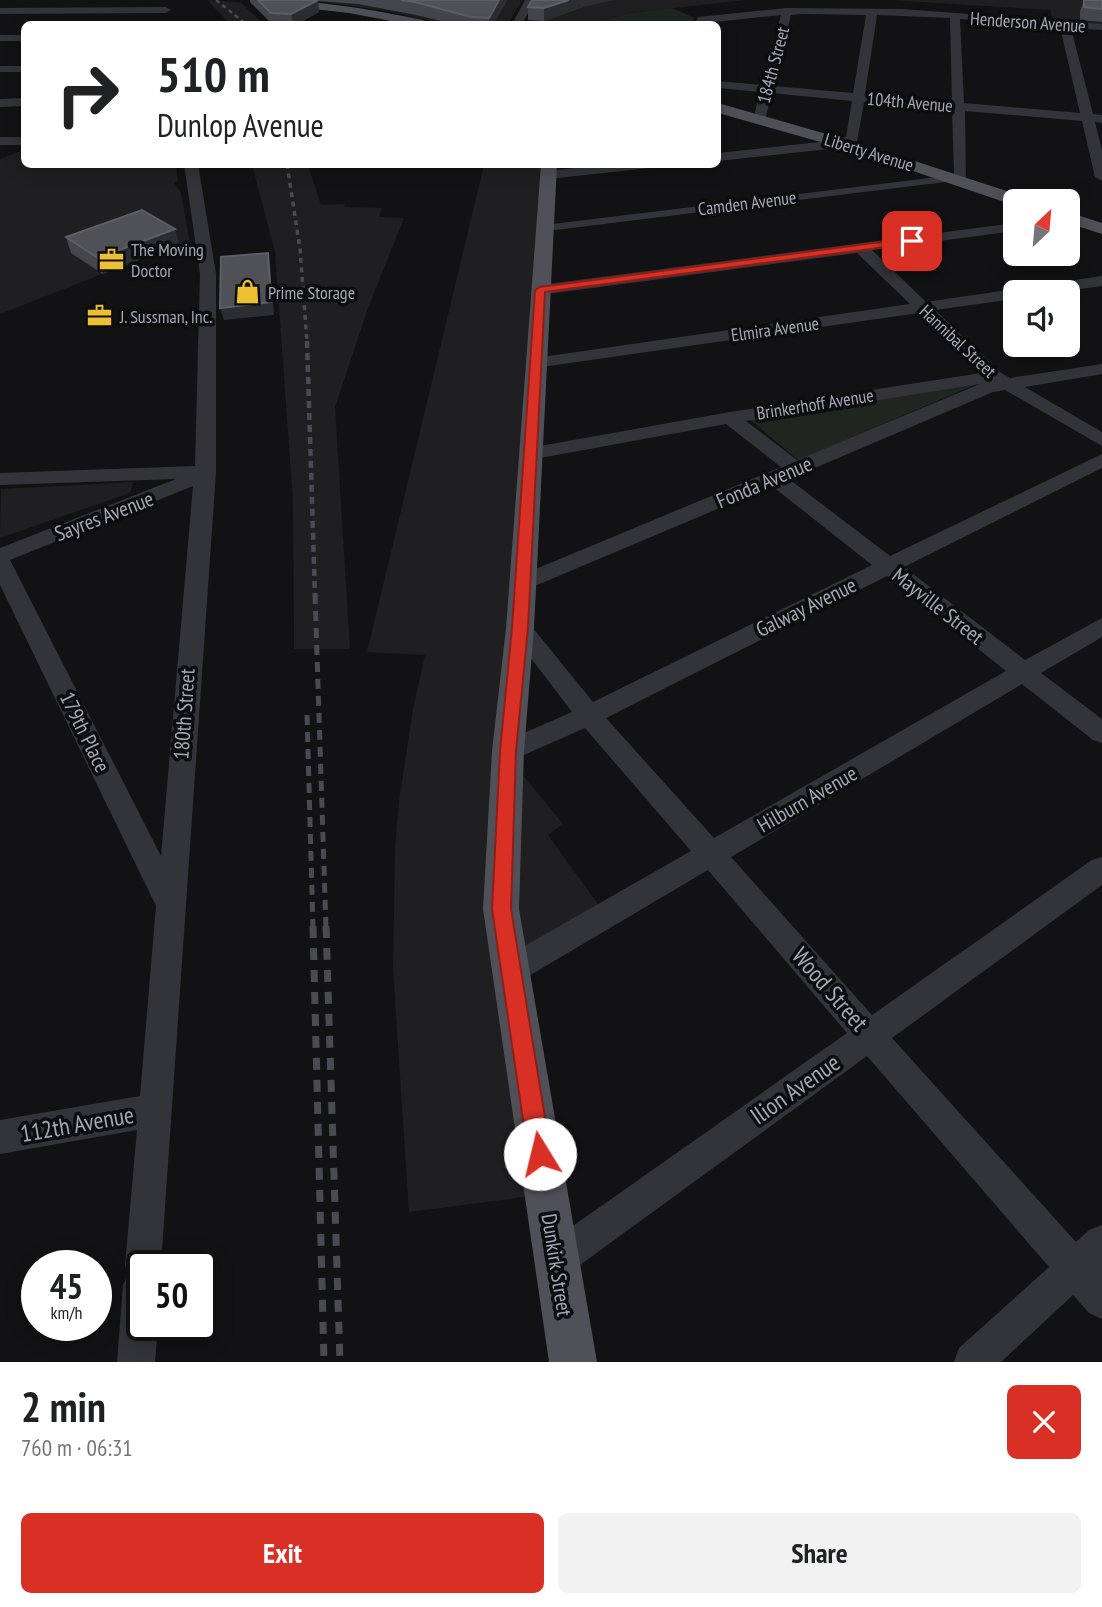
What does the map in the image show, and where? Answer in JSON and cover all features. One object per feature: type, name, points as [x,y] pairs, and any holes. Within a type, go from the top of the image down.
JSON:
[{"type":"main road","points":[[268,0],[359,11],[408,21]]},
{"type":"main road","name":"Liberty Avenue","points":[[722,111],[842,143],[1003,196]]},
{"type":"main road","name":"Dunkirk Street","points":[[548,170],[518,647],[508,751],[501,909],[573,1362]]},
{"type":"main road","points":[[1080,222],[1102,229]]},
{"type":"street","points":[[61,10],[71,0]]},
{"type":"street","points":[[519,21],[530,0]]},
{"type":"street","points":[[0,11],[166,5]]},
{"type":"street","name":"Henderson Avenue","points":[[709,21],[787,11],[872,12],[1102,27]]},
{"type":"street","name":"184th Street","points":[[759,120],[787,11]]},
{"type":"street","points":[[721,157],[842,143],[852,139],[872,12]]},
{"type":"street","points":[[956,17],[956,180]]},
{"type":"street","points":[[1065,24],[1102,177]]},
{"type":"street","points":[[0,38],[21,38]]},
{"type":"street","points":[[0,69],[21,69]]},
{"type":"street","name":"104th Avenue","points":[[721,85],[1102,119]]},
{"type":"street","points":[[0,103],[21,102]]},
{"type":"street","points":[[0,141],[21,141]]},
{"type":"street","name":"180th Street","points":[[144,1250],[201,500],[206,472],[208,274],[192,168]]},
{"type":"street","points":[[548,170],[582,168]]},
{"type":"street","name":"Camden Avenue","points":[[544,229],[956,180]]},
{"type":"street","points":[[540,290],[1003,229]]},
{"type":"street","name":"Hannibal Street","points":[[861,248],[1000,380],[1102,440]]},
{"type":"street","points":[[1080,284],[1102,281]]},
{"type":"street","name":"Elmira Avenue","points":[[534,363],[1003,296]]},
{"type":"street","name":"Brinkerhoff Avenue","points":[[1000,380],[1102,358]]},
{"type":"street","name":"Brinkerhoff Avenue","points":[[529,454],[730,418],[1000,380],[1102,369]]},
{"type":"street","name":"Fonda Avenue","points":[[522,583],[796,469],[1000,380]]},
{"type":"street","points":[[730,418],[796,469]]},
{"type":"street","name":"Galway Avenue","points":[[508,751],[589,715],[1102,460]]},
{"type":"street","points":[[0,479],[206,472]]},
{"type":"street","name":"Sayres Avenue","points":[[0,556],[166,492],[206,472]]},
{"type":"street","name":"Mayville Street","points":[[774,477],[1102,733]]},
{"type":"street","name":"179th Place","points":[[0,562],[170,902]]},
{"type":"street","name":"Hilburn Avenue","points":[[511,970],[1102,626]]},
{"type":"street","points":[[518,647],[558,678]]},
{"type":"street","name":"Wood Street","points":[[518,647],[558,678],[1102,1300]]},
{"type":"street","name":"Ilion Avenue","points":[[556,1260],[1102,869]]},
{"type":"street","name":"112th Avenue","points":[[0,1138],[155,1110]]},
{"type":"street","points":[[973,1362],[1102,1243]]},
{"type":"street","points":[[136,1362],[138,1341]]},
{"type":"shaded area","points":[[207,0],[240,2],[261,21],[227,21]]},
{"type":"shaded area","points":[[310,0],[522,0],[510,21],[432,21],[387,11]]},
{"type":"shaded area","points":[[538,0],[745,0],[631,13],[600,21],[528,21]]},
{"type":"shaded area","points":[[890,0],[1102,0],[1102,25],[1054,22],[1050,10]]},
{"type":"shaded area","points":[[672,8],[695,18],[692,21],[600,21],[631,13]]},
{"type":"shaded area","points":[[21,151],[21,168],[176,168],[178,181],[174,183],[181,193],[190,244],[179,244],[0,314],[0,159]]},
{"type":"shaded area","points":[[253,168],[309,168],[321,205],[345,204],[344,207],[382,208],[379,217],[404,218],[368,308],[335,407],[350,649],[294,649],[293,501],[275,252]]},
{"type":"shaded area","points":[[483,168],[557,168],[531,634],[517,768],[563,824],[548,835],[613,925],[526,976],[563,1192],[409,1212],[393,969],[395,848],[413,709],[425,655],[367,652]]},
{"type":"shaded area","points":[[984,381],[798,460],[748,418]]},
{"type":"shaded area","points":[[133,482],[130,493],[0,538],[1,489]]},
{"type":"building","points":[[258,0],[318,0],[291,14],[271,13]]},
{"type":"building","points":[[401,0],[499,0],[489,18],[471,17]]},
{"type":"building","points":[[532,0],[569,0],[544,8],[528,7]]},
{"type":"building","points":[[1084,0],[1102,0],[1102,9],[1084,7]]},
{"type":"building","points":[[142,210],[175,229],[98,258],[66,237]]},
{"type":"building","name":"Prime Storage","points":[[268,253],[271,302],[220,308],[221,257]]},
{"type":"railway","points":[[216,0],[242,21]]},
{"type":"railway","points":[[288,168],[300,249],[307,342]]},
{"type":"railway","points":[[307,341],[315,596]]},
{"type":"railway","points":[[315,594],[326,928]]},
{"type":"railway","points":[[307,715],[313,928]]},
{"type":"railway","points":[[313,926],[324,1362]]},
{"type":"railway","points":[[326,926],[340,1362]]},
{"type":"place","name":"The Moving Doctor","points":[[111,259]]},
{"type":"place","name":"Prime Storage","points":[[248,292]]},
{"type":"place","name":"J. Sussman, Inc.","points":[[100,316]]},
{"type":"route","points":[[540,1154],[501,909],[508,751],[520,628],[540,290],[912,241]]}]
